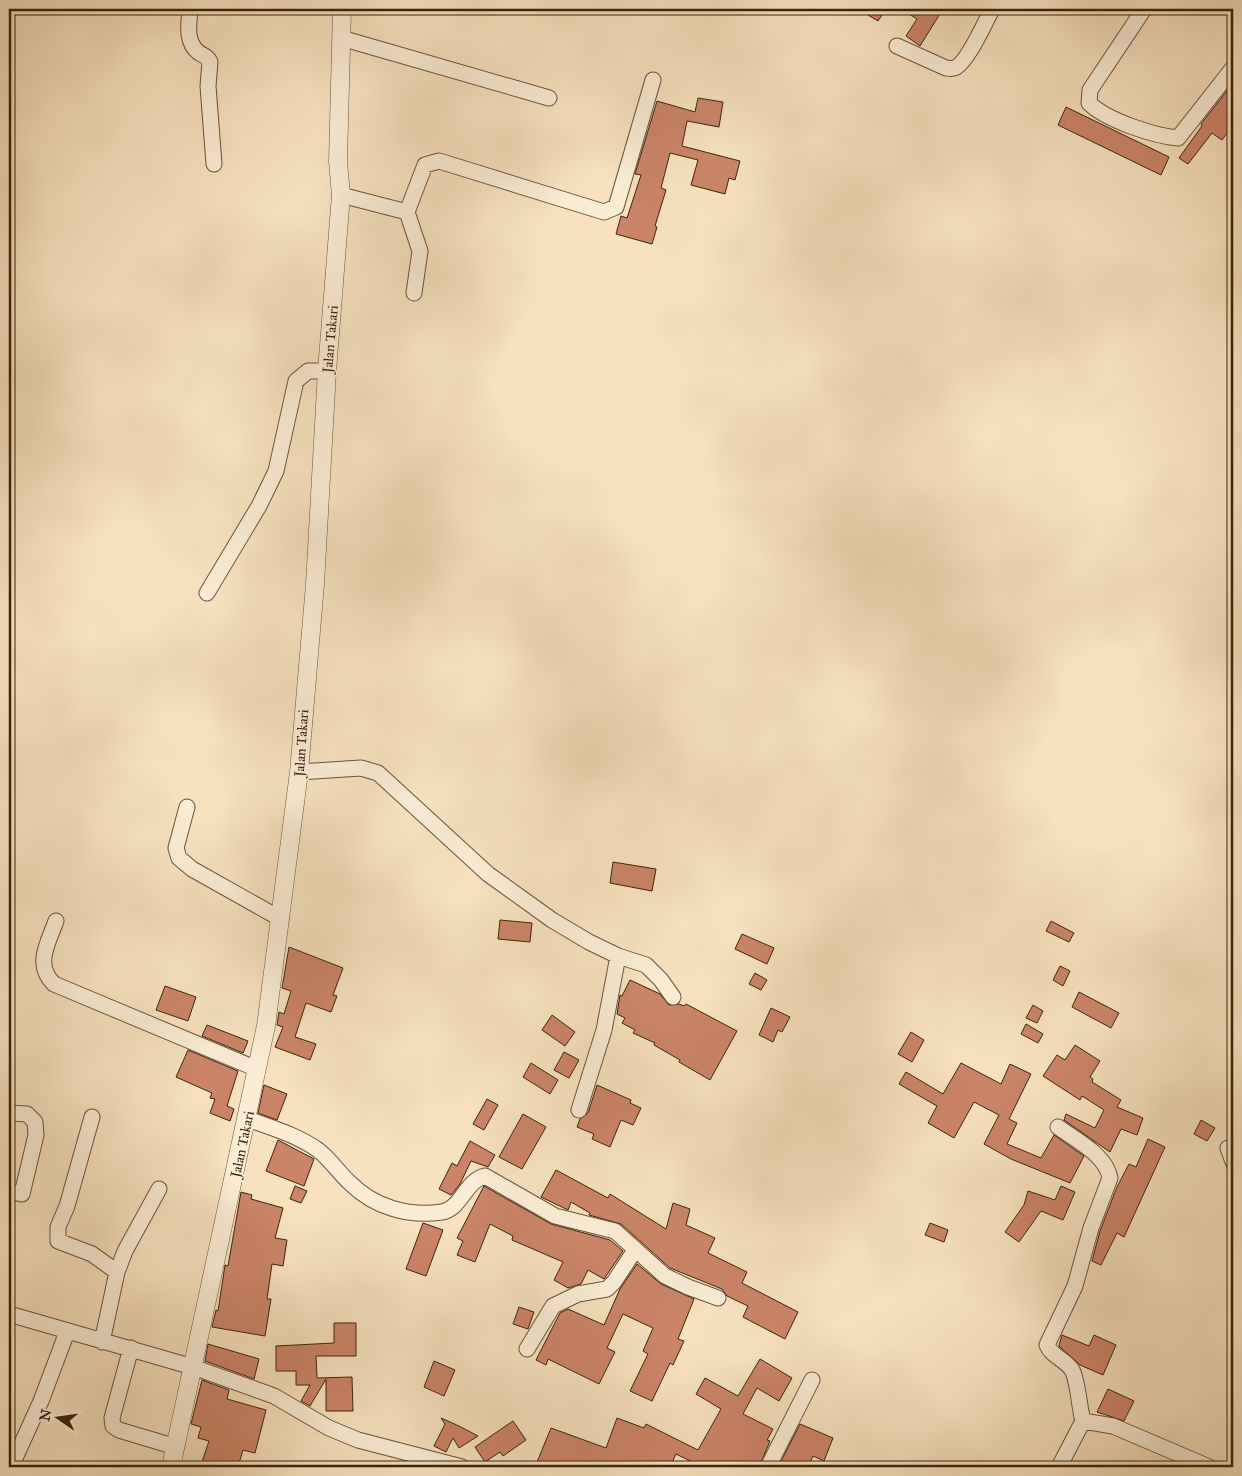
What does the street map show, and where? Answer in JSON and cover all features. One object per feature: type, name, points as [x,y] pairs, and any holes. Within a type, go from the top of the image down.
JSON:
[{"type":"street","points":[[190,9],[188,32],[190,40],[196,50],[206,56],[210,62],[208,86],[214,164]]},
{"type":"street","name":"Jalan Takari","points":[[171,1467],[248,1119],[266,1026],[299,772],[315,584],[341,195],[338,161],[342,9]]},
{"type":"street","points":[[897,46],[929,62],[946,68],[954,68],[960,64],[992,9]]},
{"type":"street","points":[[1144,9],[1090,90],[1089,102],[1098,112],[1164,137],[1178,138],[1233,68]]},
{"type":"street","points":[[341,38],[549,98]]},
{"type":"street","points":[[414,293],[420,251],[414,228],[406,212],[425,165],[439,161],[604,212],[612,210],[616,207],[653,80]]},
{"type":"street","points":[[341,195],[406,212]]},
{"type":"street","points":[[207,593],[259,506],[276,471],[296,381],[308,371],[328,371]]},
{"type":"street","points":[[299,772],[361,768],[378,773],[488,874],[552,920],[589,942],[618,956],[646,965],[661,980],[673,997]]},
{"type":"street","points":[[187,806],[178,841],[179,858],[192,869],[281,918]]},
{"type":"street","points":[[56,921],[43,958],[46,973],[54,984],[257,1069]]},
{"type":"street","points":[[579,1110],[604,1030],[618,956]]},
{"type":"street","points":[[9,1113],[27,1114],[35,1122],[36,1135],[22,1194],[9,1191]]},
{"type":"street","points":[[92,1117],[67,1206],[58,1227],[58,1241],[92,1254],[117,1272]]},
{"type":"street","points":[[248,1119],[297,1137],[319,1151],[351,1184],[373,1202],[386,1207],[399,1211],[447,1211],[474,1180],[484,1176],[555,1216],[615,1231],[665,1276],[688,1288],[718,1298]]},
{"type":"street","points":[[1058,1127],[1092,1152],[1105,1165],[1110,1178],[1091,1228],[1075,1286],[1047,1345],[1050,1352],[1067,1364],[1074,1374],[1082,1421],[1059,1467]]},
{"type":"street","points":[[102,1342],[117,1272],[125,1251],[159,1189]]},
{"type":"street","points":[[527,1349],[553,1306],[578,1294],[607,1288],[614,1282],[635,1250]]},
{"type":"street","points":[[9,1314],[193,1367],[274,1396],[329,1428],[358,1440],[462,1467]]},
{"type":"street","points":[[11,1467],[41,1400],[68,1332]]},
{"type":"street","points":[[130,1348],[114,1410],[113,1426],[119,1430],[176,1447]]},
{"type":"street","points":[[768,1467],[812,1380]]},
{"type":"street","points":[[1082,1421],[1113,1426],[1209,1467]]},
{"type":"building","points":[[858,9],[886,9],[878,21]]},
{"type":"building","points":[[901,9],[943,9],[920,46],[906,36],[917,19]]},
{"type":"building","points":[[1233,83],[1233,120],[1228,127],[1230,129],[1222,140],[1212,133],[1188,164],[1179,158],[1202,126],[1201,124]]},
{"type":"building","points":[[698,98],[723,102],[719,127],[687,121],[682,146],[740,161],[735,180],[729,178],[725,194],[691,185],[698,160],[670,153],[661,188],[666,190],[655,226],[657,227],[652,244],[616,234],[621,216],[627,218],[641,175],[635,174],[657,101],[695,112]]},
{"type":"building","points":[[1066,107],[1169,157],[1161,175],[1058,125]]},
{"type":"building","points":[[613,862],[656,869],[652,891],[610,883]]},
{"type":"building","points":[[500,920],[532,923],[530,942],[498,939]]},
{"type":"building","points":[[1051,921],[1074,933],[1069,942],[1046,931]]},
{"type":"building","points":[[742,934],[774,948],[767,964],[735,949]]},
{"type":"building","points":[[289,947],[343,968],[333,995],[337,996],[331,1012],[306,1003],[295,1037],[316,1044],[310,1060],[275,1047],[283,1027],[277,1025],[279,1012],[284,1014],[291,991],[282,988]]},
{"type":"building","points":[[1060,966],[1070,971],[1063,986],[1053,980]]},
{"type":"building","points":[[755,973],[767,980],[761,990],[749,984]]},
{"type":"building","points":[[630,980],[660,994],[669,1005],[679,1004],[684,1006],[686,1004],[737,1031],[710,1080],[679,1062],[680,1060],[654,1045],[655,1043],[633,1033],[635,1030],[622,1023],[625,1018],[617,1014],[620,995],[622,996]]},
{"type":"building","points":[[165,986],[196,997],[188,1021],[156,1010]]},
{"type":"building","points":[[1079,992],[1119,1013],[1111,1028],[1072,1007]]},
{"type":"building","points":[[1033,1005],[1043,1011],[1037,1023],[1026,1018]]},
{"type":"building","points":[[771,1008],[790,1017],[782,1032],[778,1030],[773,1042],[759,1035]]},
{"type":"building","points":[[552,1015],[575,1032],[565,1046],[542,1030]]},
{"type":"building","points":[[1026,1024],[1043,1034],[1038,1043],[1021,1034]]},
{"type":"building","points":[[207,1025],[248,1041],[243,1053],[202,1036]]},
{"type":"building","points":[[911,1032],[924,1040],[912,1062],[898,1054]]},
{"type":"building","points":[[1075,1045],[1100,1061],[1090,1077],[1093,1079],[1092,1082],[1121,1100],[1117,1107],[1143,1118],[1137,1135],[1121,1129],[1110,1152],[1064,1120],[1066,1114],[1095,1128],[1104,1110],[1082,1096],[1080,1100],[1043,1076],[1057,1055],[1065,1060]]},
{"type":"building","points":[[188,1050],[238,1071],[227,1106],[234,1109],[230,1121],[210,1113],[215,1099],[210,1098],[212,1093],[176,1077]]},
{"type":"building","points":[[564,1052],[579,1060],[569,1078],[554,1070]]},
{"type":"building","points":[[531,1063],[558,1080],[550,1094],[523,1077]]},
{"type":"building","points":[[961,1063],[1001,1084],[1010,1064],[1031,1074],[1009,1119],[1017,1123],[1007,1144],[1041,1158],[1054,1135],[1084,1156],[1070,1183],[1011,1159],[984,1144],[999,1115],[974,1102],[954,1138],[928,1123],[937,1106],[899,1084],[906,1072],[943,1094]]},
{"type":"building","points":[[264,1085],[287,1094],[277,1120],[258,1113]]},
{"type":"building","points":[[597,1085],[631,1100],[630,1103],[641,1108],[633,1125],[621,1120],[610,1147],[592,1139],[594,1134],[577,1127],[580,1119],[588,1113]]},
{"type":"building","points":[[487,1099],[498,1105],[484,1130],[473,1124]]},
{"type":"building","points":[[523,1114],[546,1127],[522,1169],[499,1157]]},
{"type":"building","points":[[1201,1120],[1215,1128],[1207,1141],[1194,1134]]},
{"type":"building","points":[[1148,1139],[1165,1147],[1124,1237],[1117,1233],[1101,1265],[1092,1261],[1100,1231],[1117,1187],[1129,1164],[1136,1167]]},
{"type":"building","points":[[278,1140],[314,1159],[304,1186],[266,1171]]},
{"type":"building","points":[[470,1141],[495,1155],[488,1167],[471,1161],[460,1184],[451,1195],[439,1189],[452,1163],[457,1166]]},
{"type":"building","points":[[556,1170],[608,1198],[610,1194],[666,1229],[673,1203],[690,1209],[686,1225],[715,1238],[708,1253],[747,1272],[742,1283],[798,1312],[785,1339],[743,1317],[748,1306],[727,1296],[722,1289],[670,1268],[621,1224],[589,1215],[590,1213],[571,1202],[568,1210],[541,1197]]},
{"type":"building","points":[[295,1186],[307,1191],[301,1203],[290,1199]]},
{"type":"building","points":[[484,1186],[551,1224],[610,1240],[623,1251],[604,1279],[588,1270],[581,1284],[568,1288],[554,1280],[563,1262],[512,1240],[513,1236],[490,1224],[475,1262],[457,1255],[463,1241],[457,1238]]},
{"type":"building","points":[[1061,1186],[1075,1192],[1063,1220],[1041,1211],[1019,1242],[1005,1232],[1024,1205],[1028,1191],[1055,1200]]},
{"type":"building","points":[[241,1192],[252,1195],[251,1199],[283,1208],[275,1238],[287,1240],[283,1266],[272,1264],[267,1299],[271,1299],[265,1336],[212,1327],[216,1310],[218,1311],[225,1265],[228,1266]]},
{"type":"building","points":[[423,1223],[443,1230],[426,1276],[406,1269]]},
{"type":"building","points":[[930,1223],[948,1230],[944,1242],[925,1235]]},
{"type":"building","points":[[637,1264],[661,1284],[694,1299],[678,1339],[684,1341],[673,1365],[670,1363],[652,1401],[630,1391],[648,1354],[643,1351],[653,1328],[623,1314],[607,1348],[615,1352],[599,1384],[548,1359],[546,1365],[536,1360],[560,1313],[568,1309],[604,1325],[620,1289]]},
{"type":"building","points":[[519,1307],[534,1312],[528,1329],[513,1324]]},
{"type":"building","points":[[334,1323],[356,1323],[356,1356],[316,1356],[317,1378],[352,1377],[353,1411],[326,1411],[326,1379],[310,1406],[301,1401],[310,1385],[296,1385],[296,1371],[276,1371],[276,1346],[334,1343]]},
{"type":"building","points":[[1062,1335],[1089,1346],[1094,1335],[1116,1345],[1103,1375],[1080,1365],[1059,1346]]},
{"type":"building","points":[[208,1344],[259,1359],[254,1379],[205,1361]]},
{"type":"building","points":[[760,1359],[792,1378],[779,1401],[757,1388],[743,1414],[773,1429],[767,1440],[770,1441],[759,1467],[703,1467],[676,1454],[670,1467],[551,1467],[537,1462],[551,1428],[606,1448],[617,1418],[644,1428],[646,1424],[698,1450],[721,1409],[696,1394],[705,1378],[738,1396]]},
{"type":"building","points":[[434,1361],[455,1370],[444,1396],[424,1387]]},
{"type":"building","points":[[202,1380],[229,1390],[227,1399],[266,1410],[255,1453],[243,1450],[238,1467],[209,1467],[201,1465],[209,1441],[198,1438],[201,1427],[191,1424]]},
{"type":"building","points":[[1108,1389],[1134,1401],[1124,1421],[1097,1412]]},
{"type":"building","points":[[441,1418],[478,1436],[459,1448],[453,1438],[446,1452],[434,1446],[445,1424]]},
{"type":"building","points":[[513,1421],[526,1440],[503,1456],[500,1452],[485,1462],[475,1447]]},
{"type":"building","points":[[800,1424],[833,1438],[824,1461],[813,1456],[808,1467],[778,1467]]}]
